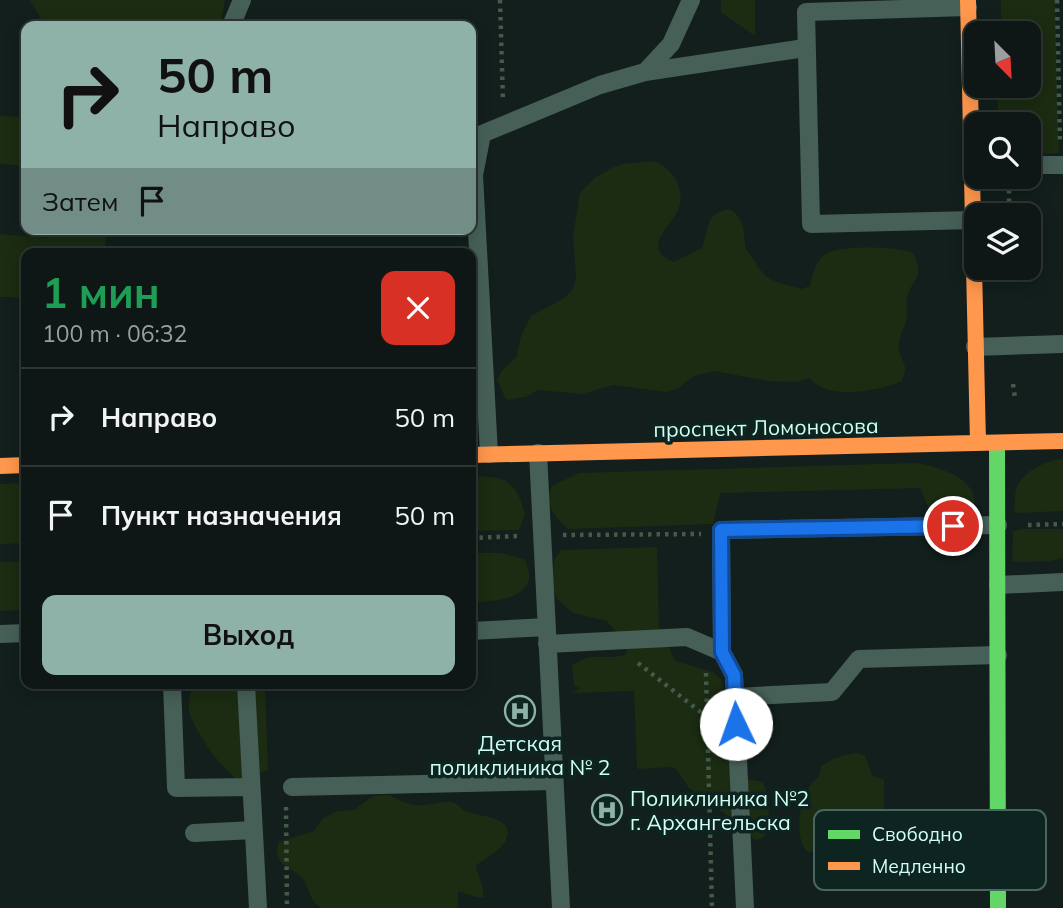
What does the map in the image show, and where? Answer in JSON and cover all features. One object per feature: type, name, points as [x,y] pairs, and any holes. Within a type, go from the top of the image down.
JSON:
[{"type":"street","points":[[968,4],[972,112]]},
{"type":"street","points":[[974,280],[978,443]]},
{"type":"street","name":"проспект Ломоносова","points":[[480,454],[1063,441]]},
{"type":"street","points":[[997,443],[998,810]]},
{"type":"street","points":[[0,466],[21,465]]},
{"type":"street","points":[[998,890],[998,908]]},
{"type":"lane","points":[[233,21],[242,0]]},
{"type":"lane","points":[[645,72],[671,44],[691,0]]},
{"type":"lane","points":[[964,220],[811,224],[805,48],[806,12],[968,4]]},
{"type":"lane","points":[[476,161],[482,134],[600,85],[645,72],[805,48]]},
{"type":"lane","points":[[1041,165],[1062,165]]},
{"type":"lane","points":[[476,295],[480,454]]},
{"type":"lane","points":[[975,346],[1063,344]]},
{"type":"lane","points":[[538,453],[561,908]]},
{"type":"lane","points":[[745,908],[734,675],[722,652],[721,530],[998,526]]},
{"type":"lane","points":[[998,585],[1063,582]]},
{"type":"lane","points":[[476,631],[610,641],[687,637],[722,652]]},
{"type":"lane","points":[[0,634],[21,633]]},
{"type":"lane","points":[[735,697],[832,692],[859,659],[998,655]]},
{"type":"lane","points":[[172,689],[176,788],[251,787]]},
{"type":"lane","points":[[246,689],[258,908]]},
{"type":"lane","points":[[292,787],[554,781]]},
{"type":"lane","points":[[194,833],[254,830]]},
{"type":"path","points":[[499,0],[504,125]]},
{"type":"path","points":[[1057,0],[1062,165]]},
{"type":"path","points":[[610,641],[707,717]]},
{"type":"path","points":[[705,644],[712,908]]},
{"type":"path","points":[[287,908],[286,802],[292,787]]},
{"type":"green space","points":[[30,0],[225,0],[220,21],[42,21]]},
{"type":"green space","points":[[721,0],[755,0],[755,36],[721,12]]},
{"type":"green space","points":[[1001,0],[1055,0],[1059,153],[1041,154],[1041,112],[998,112],[998,98],[1041,98],[1041,21],[1003,21]]},
{"type":"green space","points":[[0,116],[21,117],[21,166],[0,164]]},
{"type":"green space","points":[[653,161],[670,172],[680,190],[678,210],[658,245],[664,257],[673,262],[702,248],[711,219],[729,209],[741,221],[746,249],[766,276],[801,289],[810,286],[818,261],[831,252],[867,248],[912,252],[917,261],[918,273],[909,292],[907,316],[899,341],[905,367],[902,381],[867,391],[840,392],[828,390],[810,378],[796,382],[768,381],[714,371],[694,376],[677,389],[666,392],[613,385],[582,394],[538,390],[526,397],[506,400],[497,380],[517,356],[521,336],[531,316],[564,298],[573,289],[576,279],[573,236],[580,193],[596,177],[614,167]]},
{"type":"green space","points":[[0,234],[49,238],[49,235],[106,235],[105,248],[21,248],[21,298],[0,297]]},
{"type":"green space","points":[[1063,459],[1063,511],[1014,513],[1016,490],[1023,478],[1042,465]]},
{"type":"green space","points":[[916,463],[946,471],[965,482],[974,498],[974,509],[970,512],[931,514],[920,488],[720,493],[713,524],[568,529],[555,516],[549,499],[552,486],[579,473]]},
{"type":"green space","points":[[476,476],[500,479],[513,487],[525,515],[519,530],[476,531]]},
{"type":"green space","points":[[21,483],[21,543],[0,544],[0,484]]},
{"type":"green space","points":[[1063,529],[1063,558],[1012,562],[1013,531]]},
{"type":"green space","points":[[657,547],[659,628],[670,639],[668,645],[675,661],[713,672],[721,679],[727,702],[727,726],[746,779],[763,782],[766,793],[769,824],[766,835],[761,839],[755,840],[735,821],[689,788],[676,769],[637,769],[634,691],[572,693],[580,688],[574,685],[572,666],[586,658],[625,655],[627,649],[607,621],[573,613],[556,598],[552,586],[554,560],[561,550]]},
{"type":"green space","points":[[476,553],[502,553],[524,559],[529,572],[524,589],[516,595],[494,601],[476,602]]},
{"type":"green space","points":[[0,562],[21,562],[21,610],[0,611]]},
{"type":"green space","points":[[192,689],[265,689],[268,769],[244,781],[229,773],[203,740],[191,718],[188,704]]},
{"type":"green space","points":[[858,753],[865,756],[872,775],[884,780],[884,810],[814,810],[814,852],[808,852],[800,836],[799,825],[807,791],[819,777],[821,766],[848,754]]},
{"type":"green space","points":[[388,795],[414,805],[447,802],[457,804],[465,811],[492,818],[505,825],[508,830],[505,842],[476,866],[483,897],[458,891],[458,908],[321,908],[316,904],[303,880],[278,857],[279,842],[314,831],[323,818],[338,811],[354,810],[373,796]]},
{"type":"traffic: fast","points":[[997,443],[998,810]]},
{"type":"traffic: fast","points":[[998,890],[998,908]]},
{"type":"traffic: slow","points":[[968,0],[978,443]]},
{"type":"traffic: slow","points":[[476,455],[1063,441]]},
{"type":"traffic: slow","points":[[0,466],[21,465]]},
{"type":"place","name":"Детская поликлиника № 2","points":[[520,711]]},
{"type":"place","name":"Поликлиника №2 г. Архангельска","points":[[607,810]]},
{"type":"route","points":[[736,724],[734,675],[722,652],[721,530],[953,526]]}]
